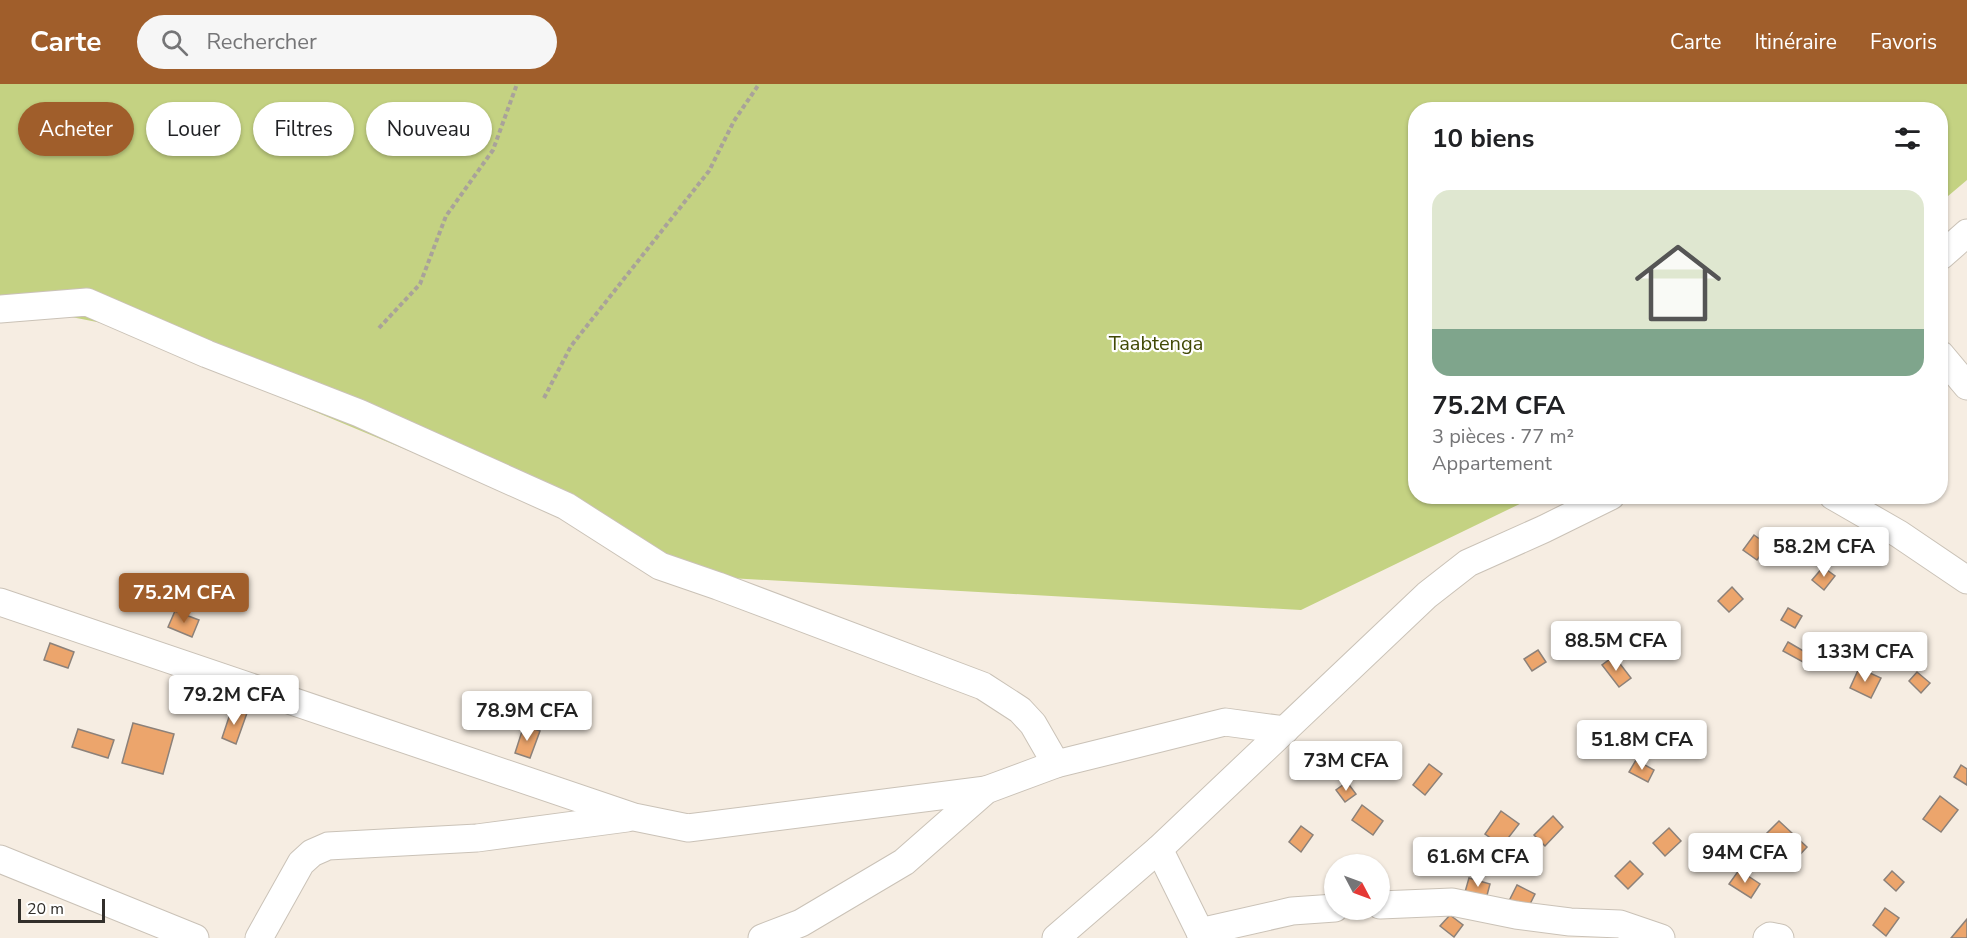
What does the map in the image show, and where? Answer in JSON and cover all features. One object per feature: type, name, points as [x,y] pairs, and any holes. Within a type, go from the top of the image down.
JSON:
[{"type":"street","points":[[1948,250],[1967,233]]},
{"type":"street","points":[[0,309],[87,302],[207,354],[359,412],[566,506],[660,566],[983,686],[1027,717],[1056,764]]},
{"type":"street","points":[[1948,363],[1967,386]]},
{"type":"street","points":[[1056,938],[1160,849],[1426,595],[1468,562],[1595,504]]},
{"type":"street","points":[[1847,504],[1899,534],[1967,580]]},
{"type":"street","points":[[0,602],[634,817],[688,828],[986,790],[1056,764],[1225,722],[1285,730]]},
{"type":"street","points":[[762,938],[801,923],[904,862],[986,790]]},
{"type":"street","points":[[259,938],[301,863],[312,853],[328,846],[477,838],[634,817]]},
{"type":"street","points":[[1160,849],[1201,935],[1292,911],[1324,909]]},
{"type":"street","points":[[0,859],[195,938]]},
{"type":"street","points":[[1390,905],[1452,903],[1570,922],[1620,924],[1660,938]]},
{"type":"street","points":[[1767,938],[1770,936],[1780,938]]},
{"type":"path","points":[[379,328],[420,284],[446,216],[493,150],[517,84]]},
{"type":"path","points":[[544,398],[571,346],[709,171],[734,121],[759,84]]},
{"type":"green space","name":"Taabtenga","points":[[0,84],[1967,84],[1967,180],[1948,196],[1948,102],[1408,102],[1408,504],[1520,504],[1301,610],[712,577],[102,323],[0,303]]},
{"type":"building","points":[[1754,535],[1768,545],[1757,560],[1743,550]]},
{"type":"building","points":[[1823,567],[1835,576],[1824,590],[1812,580]]},
{"type":"building","points":[[1732,587],[1743,599],[1729,612],[1718,601]]},
{"type":"building","points":[[1788,608],[1802,616],[1795,628],[1781,620]]},
{"type":"building","points":[[175,611],[199,620],[192,637],[168,627]]},
{"type":"building","points":[[1788,642],[1807,653],[1803,662],[1783,651]]},
{"type":"building","points":[[50,643],[74,652],[68,668],[44,660]]},
{"type":"building","points":[[1538,650],[1546,662],[1532,671],[1524,659]]},
{"type":"building","points":[[1614,656],[1631,678],[1619,687],[1602,665]]},
{"type":"building","points":[[1859,668],[1881,678],[1871,698],[1850,688]]},
{"type":"building","points":[[1917,672],[1930,683],[1921,693],[1909,681]]},
{"type":"building","points":[[232,708],[247,713],[236,744],[222,738]]},
{"type":"building","points":[[133,723],[174,734],[163,774],[122,763]]},
{"type":"building","points":[[524,725],[540,731],[530,758],[515,753]]},
{"type":"building","points":[[1598,725],[1622,742],[1613,755],[1589,737]]},
{"type":"building","points":[[78,729],[114,740],[108,758],[72,747]]},
{"type":"building","points":[[1636,760],[1654,770],[1648,782],[1629,772]]},
{"type":"building","points":[[1429,764],[1442,774],[1425,795],[1413,785]]},
{"type":"building","points":[[1961,765],[1967,769],[1967,785],[1954,777]]},
{"type":"building","points":[[1347,782],[1356,794],[1345,802],[1336,790]]},
{"type":"building","points":[[1940,796],[1958,810],[1941,832],[1923,819]]},
{"type":"building","points":[[1362,805],[1383,821],[1373,835],[1352,820]]},
{"type":"building","points":[[1501,811],[1519,824],[1502,846],[1485,834]]},
{"type":"building","points":[[1553,816],[1563,827],[1545,846],[1534,835]]},
{"type":"building","points":[[1779,821],[1807,847],[1794,861],[1766,834]]},
{"type":"building","points":[[1301,826],[1313,835],[1301,852],[1289,842]]},
{"type":"building","points":[[1669,828],[1681,841],[1665,856],[1653,843]]},
{"type":"building","points":[[1630,861],[1643,874],[1628,889],[1615,876]]},
{"type":"building","points":[[1739,870],[1760,884],[1751,898],[1729,884]]},
{"type":"building","points":[[1892,871],[1904,882],[1896,891],[1884,880]]},
{"type":"building","points":[[1469,878],[1490,884],[1486,899],[1465,892]]},
{"type":"building","points":[[1517,885],[1535,894],[1527,910],[1509,901]]},
{"type":"building","points":[[1885,908],[1899,918],[1886,936],[1873,925]]},
{"type":"building","points":[[1450,915],[1463,925],[1454,937],[1440,926]]},
{"type":"building","points":[[1967,919],[1967,938],[1951,938]]}]
